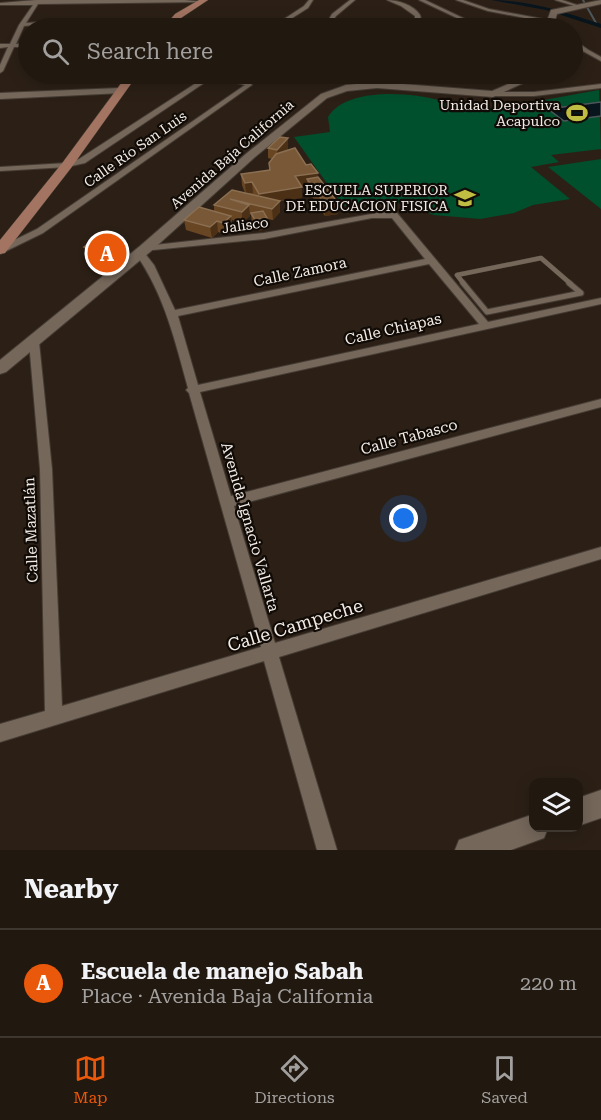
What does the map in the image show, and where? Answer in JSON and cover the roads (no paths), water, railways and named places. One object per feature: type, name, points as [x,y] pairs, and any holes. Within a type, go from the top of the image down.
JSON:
[{"type":"main road","points":[[168,18],[198,1]]},
{"type":"main road","points":[[176,18],[198,1]]},
{"type":"main road","points":[[551,18],[563,9],[601,2]]},
{"type":"main road","points":[[0,251],[120,84]]},
{"type":"main road","name":"Avenida Baja California","points":[[0,368],[143,251],[251,155],[324,96],[352,84]]},
{"type":"main road","name":"Avenida Baja California","points":[[386,84],[494,94]]},
{"type":"main road","points":[[494,94],[516,84]]},
{"type":"main road","points":[[0,96],[114,91]]},
{"type":"main road","points":[[0,235],[62,165]]},
{"type":"main road","points":[[583,811],[601,804]]},
{"type":"main road","points":[[469,850],[529,830]]},
{"type":"street","points":[[0,4],[142,0],[198,1]]},
{"type":"street","points":[[290,18],[306,7],[311,0]]},
{"type":"street","points":[[332,18],[354,0]]},
{"type":"street","points":[[389,0],[411,10],[418,18]]},
{"type":"street","points":[[421,0],[459,18]]},
{"type":"street","points":[[458,0],[488,10],[551,18]]},
{"type":"street","points":[[557,0],[580,6]]},
{"type":"street","points":[[27,18],[37,2]]},
{"type":"street","points":[[0,71],[18,33]]},
{"type":"street","points":[[0,46],[18,45]]},
{"type":"street","points":[[583,49],[601,59]]},
{"type":"street","points":[[0,169],[62,165],[82,160],[198,84]]},
{"type":"street","name":"Calle Río San Luis","points":[[0,251],[40,231],[248,84]]},
{"type":"street","name":"Avenida Baja California","points":[[494,94],[534,94],[601,86]]},
{"type":"street","name":"Jalisco","points":[[143,251],[279,234],[394,215],[434,260]]},
{"type":"street","name":"Avenida Ignacio Vallarta","points":[[143,251],[172,314],[268,654],[327,850]]},
{"type":"street","points":[[434,260],[484,324]]},
{"type":"street","name":"Calle Zamora","points":[[172,314],[434,260]]},
{"type":"street","name":"Calle Chiapas","points":[[192,390],[484,324],[596,302]]},
{"type":"street","name":"Calle Mazatlán","points":[[34,342],[46,469],[54,718]]},
{"type":"street","name":"Calle Tabasco","points":[[226,503],[601,403]]},
{"type":"street","name":"Calle Campeche","points":[[0,733],[601,553]]},
{"type":"lane","points":[[581,293],[487,312],[457,275],[541,258],[581,293],[596,302]]},
{"type":"waterway","points":[[494,0],[547,8],[577,18]]},
{"type":"waterway","points":[[583,0],[596,23]]},
{"type":"waterway","points":[[583,20],[601,26]]},
{"type":"place","name":"Unidad Deportiva Acapulco","points":[[577,113]]},
{"type":"place","name":"ESCUELA SUPERIOR DE EDUCACION FISICA","points":[[465,198]]},
{"type":"place","name":"Escuela de manejo Sabah","points":[[107,253]]}]
